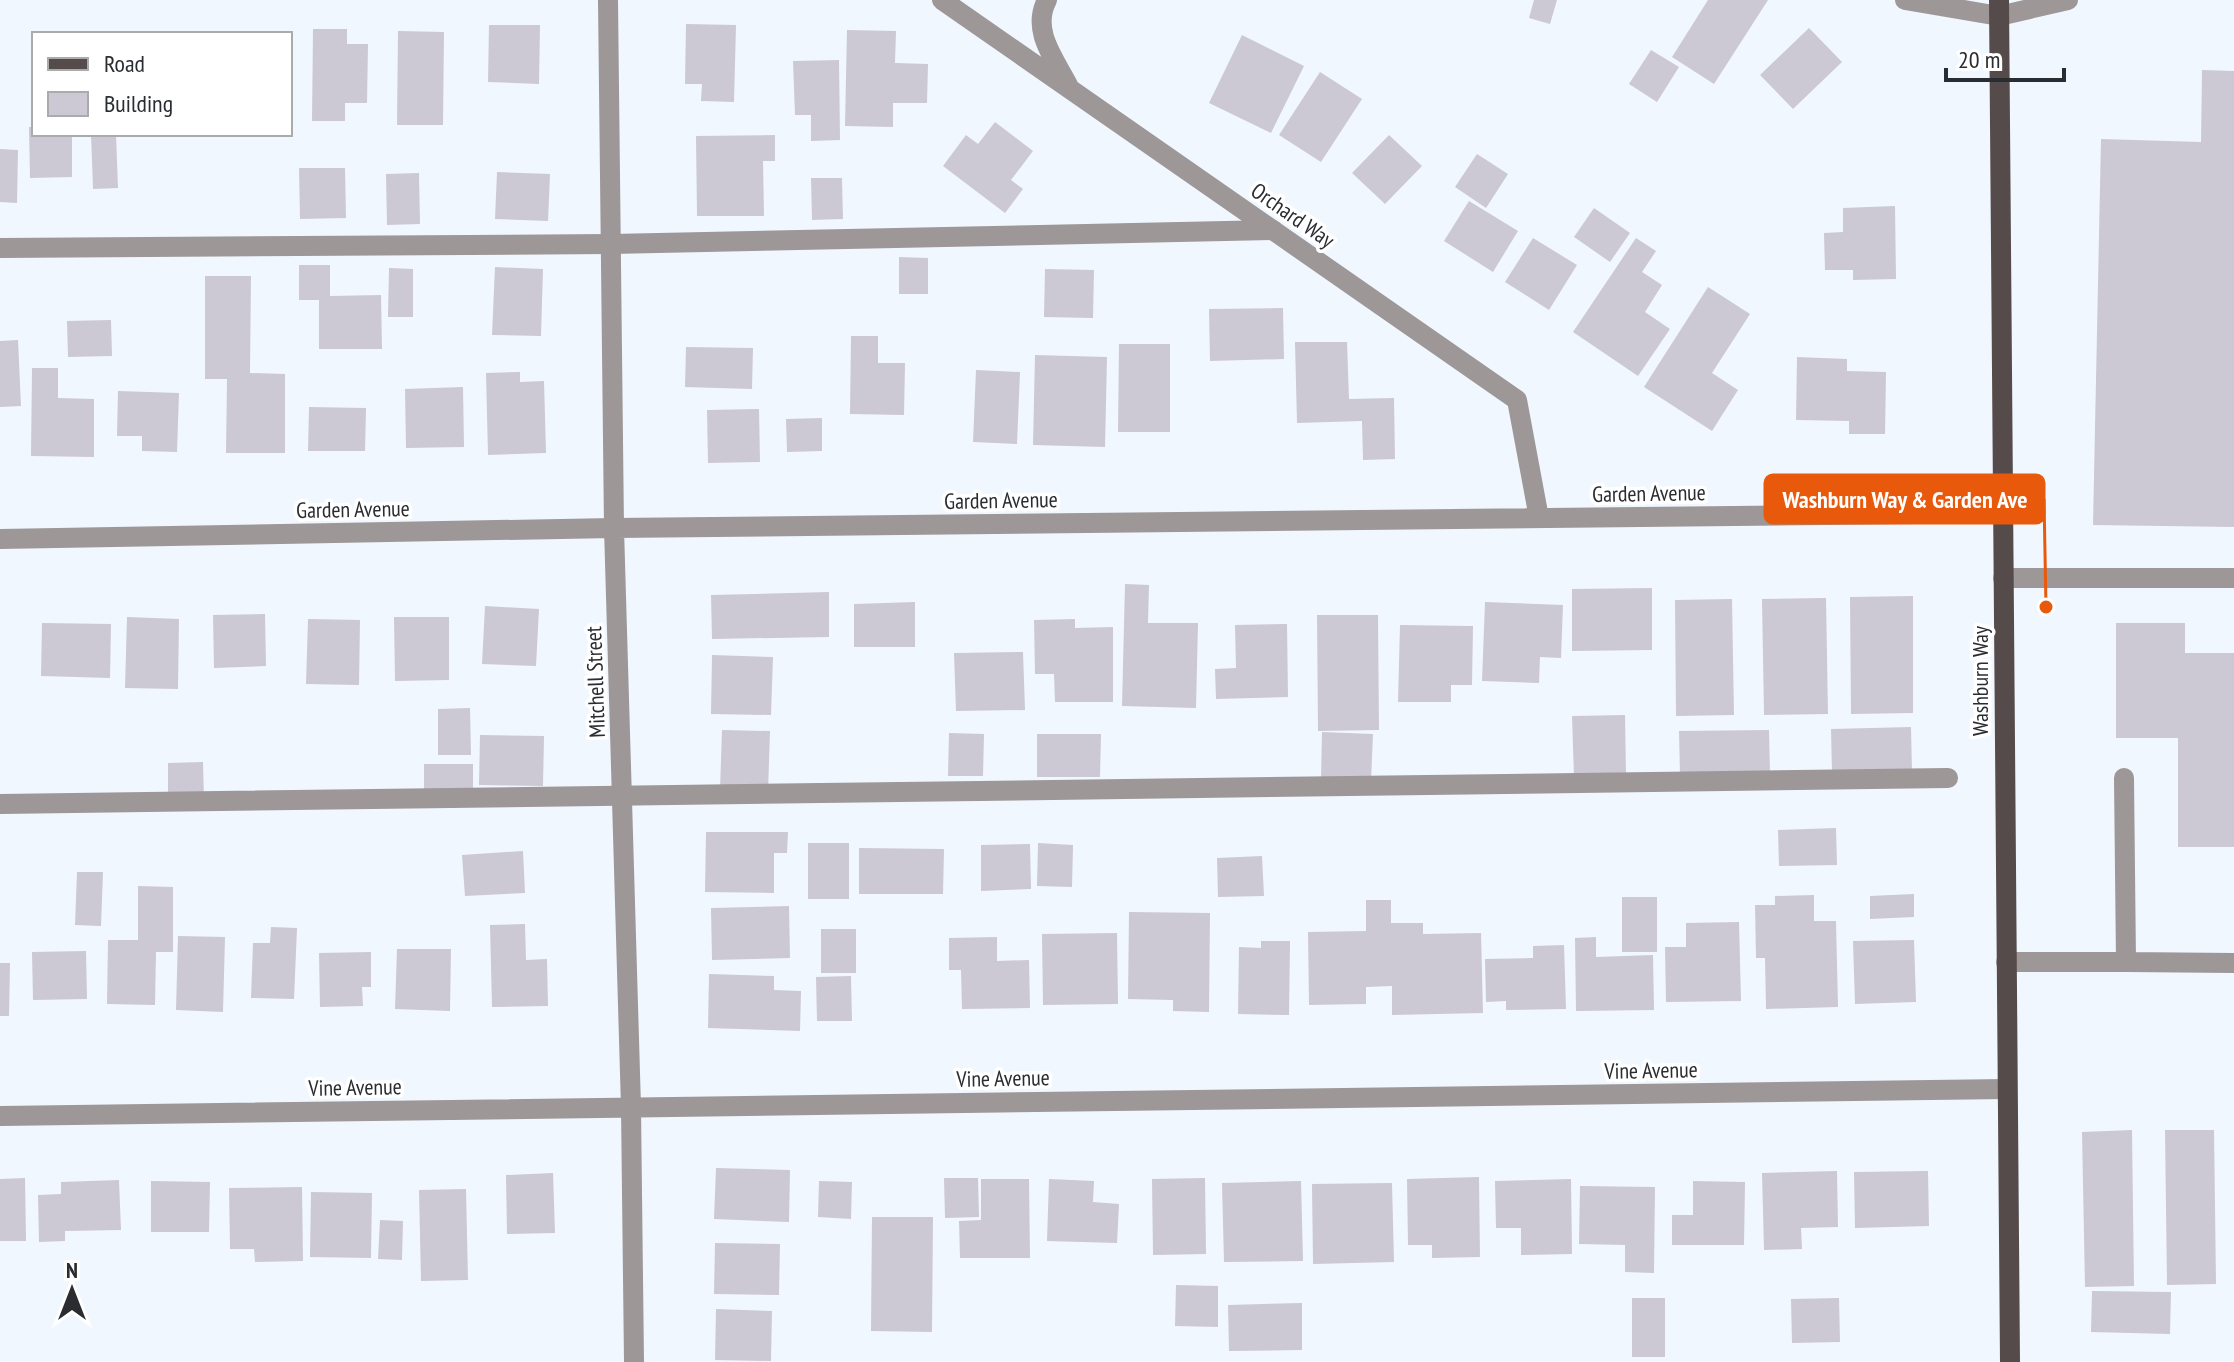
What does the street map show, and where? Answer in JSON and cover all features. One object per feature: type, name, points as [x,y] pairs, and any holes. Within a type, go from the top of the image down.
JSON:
[{"type":"main road","name":"Washburn Way","points":[[1999,8],[2010,1362]]},
{"type":"street","name":"Mitchell Street","points":[[608,0],[614,528],[631,1107],[634,1362]]},
{"type":"street","name":"Orchard Way","points":[[942,0],[1517,400],[1539,518]]},
{"type":"street","points":[[1047,0],[1041,11],[1041,33],[1070,88]]},
{"type":"street","points":[[1905,0],[1999,8],[2068,0]]},
{"type":"street","points":[[0,248],[611,244],[1273,230]]},
{"type":"street","name":"Garden Avenue","points":[[0,539],[614,528],[2003,513]]},
{"type":"street","points":[[2003,578],[2234,578]]},
{"type":"street","points":[[0,804],[1948,778]]},
{"type":"street","points":[[2124,778],[2126,962]]},
{"type":"street","points":[[2006,962],[2234,963]]},
{"type":"street","name":"Vine Avenue","points":[[0,1116],[2007,1089]]},
{"type":"building","points":[[1534,0],[1557,0],[1550,24],[1529,18]]},
{"type":"building","points":[[1708,0],[1768,0],[1714,84],[1672,57]]},
{"type":"building","points":[[686,24],[736,25],[734,102],[701,101],[702,84],[685,84]]},
{"type":"building","points":[[489,25],[540,25],[539,84],[488,82]]},
{"type":"building","points":[[1809,28],[1842,62],[1793,109],[1760,75]]},
{"type":"building","points":[[313,29],[347,29],[347,44],[368,44],[367,103],[345,103],[345,121],[312,121]]},
{"type":"building","points":[[847,30],[896,31],[895,63],[928,64],[927,103],[893,103],[893,127],[845,126]]},
{"type":"building","points":[[398,31],[444,32],[443,125],[397,125]]},
{"type":"building","points":[[1242,35],[1304,66],[1271,133],[1209,103]]},
{"type":"building","points":[[1651,50],[1679,67],[1657,102],[1629,84]]},
{"type":"building","points":[[839,60],[840,140],[811,141],[811,115],[795,115],[793,61]]},
{"type":"building","points":[[2202,70],[2234,71],[2234,527],[2093,525],[2101,139],[2201,142]]},
{"type":"building","points":[[1320,72],[1362,99],[1321,162],[1279,135]]},
{"type":"building","points":[[995,122],[1033,151],[1011,180],[1023,189],[1005,213],[943,166],[966,135],[978,144]]},
{"type":"building","points":[[29,127],[32,127],[32,136],[72,136],[72,177],[30,178]]},
{"type":"building","points":[[775,135],[775,161],[763,161],[764,216],[697,216],[696,136]]},
{"type":"building","points":[[1389,135],[1422,166],[1385,204],[1352,173]]},
{"type":"building","points":[[91,136],[116,136],[118,188],[93,189]]},
{"type":"building","points":[[0,149],[18,150],[17,203],[0,202]]},
{"type":"building","points":[[1477,154],[1508,174],[1486,208],[1455,187]]},
{"type":"building","points":[[299,168],[345,168],[346,218],[300,219]]},
{"type":"building","points":[[497,172],[550,174],[548,221],[495,219]]},
{"type":"building","points":[[419,173],[420,224],[387,225],[386,174]]},
{"type":"building","points":[[811,178],[842,178],[843,219],[812,220]]},
{"type":"building","points":[[1469,201],[1518,231],[1493,272],[1444,241]]},
{"type":"building","points":[[1895,206],[1896,279],[1853,280],[1853,270],[1825,270],[1824,233],[1843,232],[1843,208]]},
{"type":"building","points":[[1594,208],[1630,233],[1610,262],[1574,237]]},
{"type":"building","points":[[1533,238],[1577,265],[1549,310],[1505,282]]},
{"type":"building","points":[[1636,238],[1656,251],[1642,272],[1662,285],[1645,312],[1670,329],[1638,376],[1573,332]]},
{"type":"building","points":[[899,257],[928,258],[928,294],[899,294]]},
{"type":"building","points":[[299,265],[330,265],[330,296],[381,295],[382,349],[319,349],[319,300],[299,300]]},
{"type":"building","points":[[495,267],[543,269],[541,336],[492,335]]},
{"type":"building","points":[[389,268],[413,269],[413,317],[388,317]]},
{"type":"building","points":[[1045,269],[1094,270],[1093,318],[1044,317]]},
{"type":"building","points":[[205,276],[251,276],[250,373],[285,374],[285,453],[226,453],[227,379],[205,379]]},
{"type":"building","points":[[1708,287],[1750,314],[1712,373],[1738,390],[1712,431],[1644,387]]},
{"type":"building","points":[[1283,308],[1284,359],[1210,361],[1209,309]]},
{"type":"building","points":[[111,320],[112,356],[68,357],[67,321]]},
{"type":"building","points":[[851,336],[878,336],[878,363],[905,363],[904,415],[850,414]]},
{"type":"building","points":[[18,340],[21,406],[0,407],[0,341]]},
{"type":"building","points":[[1295,342],[1347,342],[1349,399],[1394,398],[1395,459],[1363,460],[1362,421],[1297,423]]},
{"type":"building","points":[[1119,344],[1170,344],[1170,432],[1118,432]]},
{"type":"building","points":[[686,347],[753,348],[752,389],[685,387]]},
{"type":"building","points":[[1035,355],[1107,357],[1105,447],[1033,445]]},
{"type":"building","points":[[1797,357],[1847,359],[1847,371],[1886,372],[1885,434],[1849,434],[1849,421],[1796,420]]},
{"type":"building","points":[[32,368],[58,368],[58,398],[94,399],[94,457],[31,456]]},
{"type":"building","points":[[976,370],[1020,372],[1017,444],[973,442]]},
{"type":"building","points":[[520,372],[520,382],[544,381],[546,453],[488,455],[486,373]]},
{"type":"building","points":[[463,387],[464,447],[406,448],[405,389]]},
{"type":"building","points":[[118,391],[179,393],[177,452],[142,451],[142,436],[117,436]]},
{"type":"building","points":[[309,407],[366,408],[365,451],[308,451]]},
{"type":"building","points":[[759,409],[760,462],[708,463],[707,410]]},
{"type":"building","points":[[822,418],[822,451],[787,452],[786,419]]},
{"type":"building","points":[[1125,584],[1149,585],[1148,623],[1198,623],[1196,708],[1122,706]]},
{"type":"building","points":[[1652,588],[1652,650],[1572,651],[1572,589]]},
{"type":"building","points":[[829,592],[829,637],[712,639],[711,595]]},
{"type":"building","points":[[1913,596],[1913,713],[1851,714],[1850,597]]},
{"type":"building","points":[[1826,598],[1828,714],[1764,715],[1762,599]]},
{"type":"building","points":[[1732,599],[1734,715],[1676,716],[1675,600]]},
{"type":"building","points":[[915,602],[915,647],[854,647],[854,604]]},
{"type":"building","points":[[1485,602],[1563,605],[1561,658],[1540,657],[1539,683],[1482,681]]},
{"type":"building","points":[[485,606],[539,609],[536,666],[482,664]]},
{"type":"building","points":[[265,614],[266,666],[214,668],[213,615]]},
{"type":"building","points":[[1317,615],[1378,615],[1379,730],[1318,731]]},
{"type":"building","points":[[127,617],[179,619],[178,689],[125,688]]},
{"type":"building","points":[[394,617],[449,617],[449,680],[395,681]]},
{"type":"building","points":[[308,619],[360,620],[359,685],[306,684]]},
{"type":"building","points":[[1075,619],[1075,628],[1113,627],[1113,702],[1055,702],[1054,674],[1035,674],[1034,620]]},
{"type":"building","points":[[42,623],[111,624],[110,678],[41,676]]},
{"type":"building","points":[[2116,623],[2185,623],[2185,653],[2234,653],[2234,847],[2178,847],[2178,738],[2116,738]]},
{"type":"building","points":[[1287,624],[1288,697],[1216,699],[1215,669],[1236,668],[1235,625]]},
{"type":"building","points":[[1400,625],[1473,626],[1472,685],[1451,685],[1451,702],[1398,702]]},
{"type":"building","points":[[1023,652],[1025,710],[956,711],[954,653]]},
{"type":"building","points":[[712,655],[773,657],[771,715],[711,714]]},
{"type":"building","points":[[470,708],[471,755],[438,755],[438,709]]},
{"type":"building","points":[[1625,715],[1626,776],[1574,777],[1572,716]]},
{"type":"building","points":[[1911,727],[1912,772],[1832,773],[1831,729]]},
{"type":"building","points":[[722,730],[770,731],[768,792],[720,790]]},
{"type":"building","points":[[1769,730],[1770,774],[1680,775],[1679,731]]},
{"type":"building","points":[[1322,732],[1373,734],[1371,781],[1321,780]]},
{"type":"building","points":[[949,733],[984,734],[983,776],[948,776]]},
{"type":"building","points":[[1037,734],[1101,734],[1100,777],[1037,777]]},
{"type":"building","points":[[480,735],[544,736],[543,786],[479,785]]},
{"type":"building","points":[[203,762],[204,800],[168,801],[168,763]]},
{"type":"building","points":[[424,764],[473,764],[473,800],[424,801]]},
{"type":"building","points":[[1836,828],[1837,865],[1779,866],[1778,830]]},
{"type":"building","points":[[706,832],[788,832],[787,853],[774,853],[774,893],[705,892]]},
{"type":"building","points":[[808,843],[849,843],[849,899],[808,899]]},
{"type":"building","points":[[1038,843],[1073,845],[1072,887],[1037,886]]},
{"type":"building","points":[[1030,844],[1031,889],[981,891],[981,845]]},
{"type":"building","points":[[859,848],[944,849],[943,894],[859,894]]},
{"type":"building","points":[[523,851],[525,893],[465,896],[462,855]]},
{"type":"building","points":[[1262,856],[1264,896],[1218,897],[1217,858]]},
{"type":"building","points":[[77,872],[103,872],[101,926],[75,925]]},
{"type":"building","points":[[138,886],[173,887],[173,952],[156,952],[155,1005],[107,1004],[108,940],[138,940]]},
{"type":"building","points":[[1914,894],[1914,917],[1870,919],[1870,896]]},
{"type":"building","points":[[1814,895],[1814,921],[1836,921],[1838,1007],[1766,1009],[1765,958],[1756,958],[1755,905],[1775,905],[1775,896]]},
{"type":"building","points":[[1622,897],[1657,897],[1657,952],[1622,952]]},
{"type":"building","points":[[1366,900],[1391,900],[1391,923],[1423,923],[1423,934],[1481,933],[1483,1013],[1392,1015],[1392,986],[1366,987],[1366,1004],[1309,1005],[1308,932],[1366,931]]},
{"type":"building","points":[[789,906],[790,958],[712,960],[711,908]]},
{"type":"building","points":[[1129,912],[1210,913],[1209,1012],[1173,1011],[1173,1000],[1128,999]]},
{"type":"building","points":[[1739,922],[1741,1001],[1666,1002],[1665,947],[1686,947],[1686,923]]},
{"type":"building","points":[[525,924],[526,960],[547,959],[548,1006],[492,1007],[490,925]]},
{"type":"building","points":[[271,927],[297,928],[294,999],[251,998],[253,943],[270,943]]},
{"type":"building","points":[[821,929],[856,929],[856,973],[821,973]]},
{"type":"building","points":[[1117,933],[1118,1004],[1043,1005],[1042,934]]},
{"type":"building","points":[[178,936],[225,937],[223,1012],[176,1010]]},
{"type":"building","points":[[997,937],[997,961],[1029,960],[1030,1008],[962,1009],[961,970],[949,970],[949,938]]},
{"type":"building","points":[[1596,937],[1596,957],[1653,955],[1654,1010],[1576,1011],[1575,938]]},
{"type":"building","points":[[1914,940],[1916,1002],[1855,1004],[1853,941]]},
{"type":"building","points":[[1261,941],[1290,941],[1289,1015],[1238,1014],[1239,947],[1261,948]]},
{"type":"building","points":[[1564,945],[1566,1009],[1506,1010],[1506,1001],[1486,1002],[1485,959],[1533,958],[1533,946]]},
{"type":"building","points":[[397,949],[451,949],[450,1011],[395,1009]]},
{"type":"building","points":[[86,951],[87,999],[33,1000],[32,952]]},
{"type":"building","points":[[371,952],[371,987],[362,987],[363,1006],[320,1007],[319,953]]},
{"type":"building","points":[[0,963],[10,963],[9,1016],[0,1016]]},
{"type":"building","points":[[709,974],[774,976],[774,990],[801,991],[800,1031],[708,1028]]},
{"type":"building","points":[[851,976],[852,1021],[817,1021],[816,977]]},
{"type":"building","points":[[2132,1130],[2134,1286],[2085,1287],[2082,1132]]},
{"type":"building","points":[[2165,1130],[2214,1130],[2216,1284],[2167,1285]]},
{"type":"building","points":[[716,1168],[790,1170],[789,1222],[714,1219]]},
{"type":"building","points":[[1837,1171],[1838,1227],[1801,1228],[1802,1249],[1764,1250],[1762,1173]]},
{"type":"building","points":[[1928,1171],[1929,1226],[1855,1228],[1854,1172]]},
{"type":"building","points":[[553,1173],[555,1233],[507,1234],[506,1175]]},
{"type":"building","points":[[1479,1177],[1480,1257],[1432,1258],[1432,1245],[1408,1245],[1407,1179]]},
{"type":"building","points":[[25,1178],[26,1241],[0,1241],[0,1179]]},
{"type":"building","points":[[944,1178],[978,1178],[979,1217],[945,1218]]},
{"type":"building","points":[[1205,1178],[1206,1254],[1153,1255],[1152,1179]]},
{"type":"building","points":[[981,1179],[1029,1179],[1030,1258],[960,1258],[959,1221],[981,1220]]},
{"type":"building","points":[[1049,1179],[1094,1181],[1093,1202],[1119,1204],[1117,1243],[1047,1241]]},
{"type":"building","points":[[1571,1179],[1572,1254],[1521,1255],[1521,1228],[1496,1228],[1495,1181]]},
{"type":"building","points":[[119,1180],[121,1230],[65,1231],[65,1241],[39,1242],[38,1195],[61,1194],[61,1182]]},
{"type":"building","points":[[151,1181],[210,1182],[209,1232],[151,1232]]},
{"type":"building","points":[[819,1181],[852,1182],[851,1219],[818,1217]]},
{"type":"building","points":[[1301,1181],[1303,1261],[1224,1262],[1222,1183]]},
{"type":"building","points":[[1693,1181],[1745,1182],[1744,1245],[1672,1245],[1672,1215],[1693,1215]]},
{"type":"building","points":[[1392,1183],[1394,1262],[1313,1264],[1312,1184]]},
{"type":"building","points":[[1580,1186],[1655,1187],[1654,1273],[1625,1272],[1625,1245],[1579,1244]]},
{"type":"building","points":[[302,1187],[303,1261],[255,1262],[254,1249],[230,1249],[229,1188]]},
{"type":"building","points":[[466,1189],[468,1280],[421,1281],[419,1190]]},
{"type":"building","points":[[311,1192],[372,1193],[371,1258],[310,1257]]},
{"type":"building","points":[[872,1217],[933,1217],[932,1332],[871,1331]]},
{"type":"building","points":[[380,1220],[403,1221],[402,1260],[378,1259]]},
{"type":"building","points":[[715,1243],[780,1244],[779,1295],[714,1294]]},
{"type":"building","points":[[1176,1285],[1218,1286],[1218,1327],[1175,1326]]},
{"type":"building","points":[[2092,1291],[2171,1292],[2170,1334],[2091,1332]]},
{"type":"building","points":[[1632,1298],[1665,1298],[1665,1357],[1632,1357]]},
{"type":"building","points":[[1839,1298],[1840,1342],[1792,1343],[1791,1299]]},
{"type":"building","points":[[1302,1303],[1302,1350],[1229,1351],[1228,1305]]},
{"type":"building","points":[[716,1309],[772,1311],[771,1361],[715,1360]]},
{"type":"place","name":"Washburn Way & Garden Ave","points":[[2046,607]]}]
